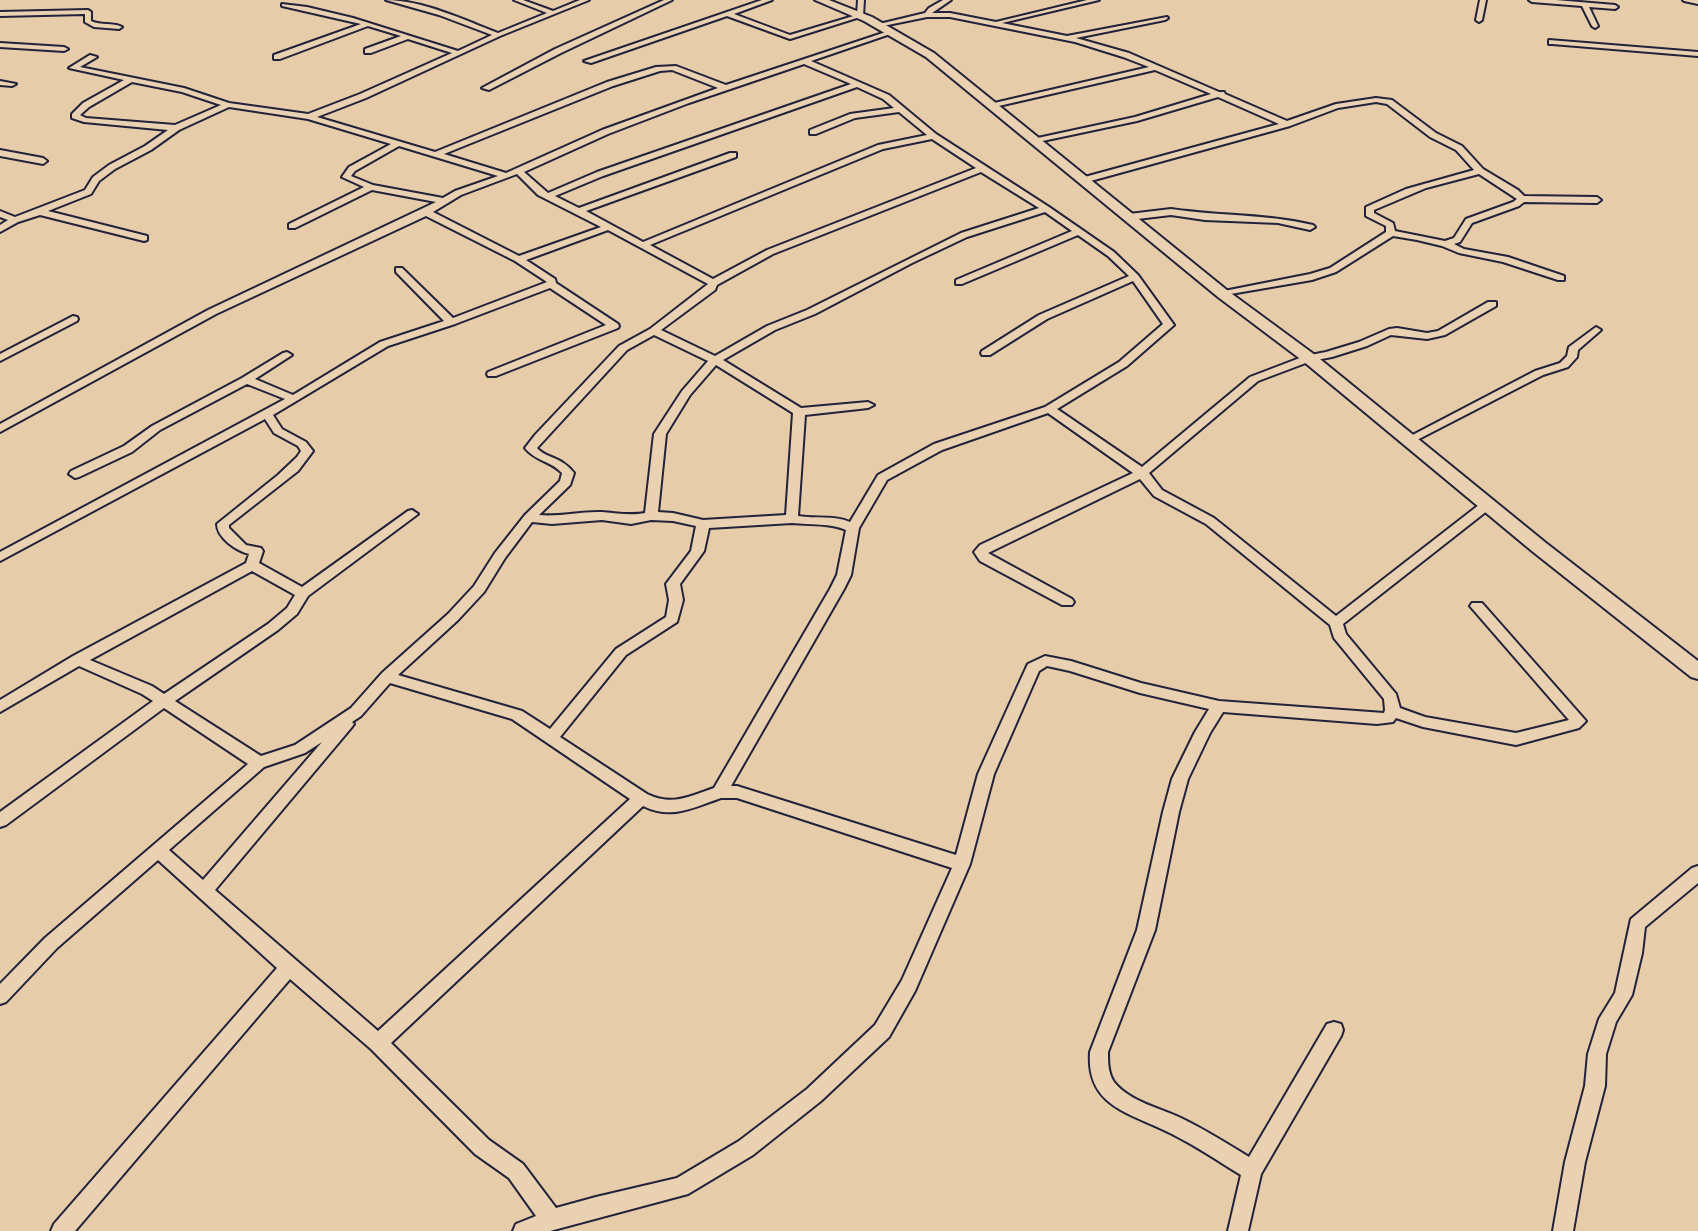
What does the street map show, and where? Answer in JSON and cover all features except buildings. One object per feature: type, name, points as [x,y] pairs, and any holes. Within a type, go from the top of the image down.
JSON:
[{"type":"street","points":[[389,0],[441,14],[498,35]]},
{"type":"street","points":[[517,0],[553,13]]},
{"type":"street","points":[[309,117],[363,96],[498,35],[586,0]]},
{"type":"street","points":[[486,88],[566,47],[669,0]]},
{"type":"street","points":[[588,61],[769,0]]},
{"type":"street","points":[[820,0],[860,16],[930,55],[1223,294],[1309,358],[1539,547],[1698,672]]},
{"type":"street","points":[[860,16],[861,0]]},
{"type":"street","points":[[926,15],[932,9],[948,0]]},
{"type":"street","points":[[995,23],[1096,0]]},
{"type":"street","points":[[1479,20],[1483,0]]},
{"type":"street","points":[[1532,0],[1615,7]]},
{"type":"street","points":[[1686,0],[1698,2]]},
{"type":"street","points":[[284,5],[342,15],[458,54]]},
{"type":"street","points":[[1585,5],[1595,26]]},
{"type":"street","points":[[0,14],[88,12],[88,22],[94,25],[119,26]]},
{"type":"street","points":[[727,14],[790,37],[860,16]]},
{"type":"street","points":[[0,430],[212,312],[426,212],[458,193],[518,172],[536,162],[605,132],[686,101],[806,62],[884,28],[926,15],[958,16],[1100,46],[1221,94],[1287,124]]},
{"type":"street","points":[[1064,38],[1165,18]]},
{"type":"street","points":[[278,57],[368,24]]},
{"type":"street","points":[[368,51],[409,36]]},
{"type":"street","points":[[1552,42],[1698,54]]},
{"type":"street","points":[[0,45],[64,49]]},
{"type":"street","points":[[93,57],[73,68],[184,90],[228,105],[309,117],[505,175]]},
{"type":"street","points":[[720,792],[837,588],[844,574],[853,528],[882,478],[900,466],[938,447],[1049,409],[1123,364],[1169,325],[1135,277],[1111,254],[1046,209],[933,136],[886,97],[806,62]]},
{"type":"street","points":[[437,154],[610,84],[659,69],[673,68],[726,88]]},
{"type":"street","points":[[993,106],[1156,68]]},
{"type":"street","points":[[130,80],[86,105],[75,116],[84,120],[176,128]]},
{"type":"street","points":[[0,83],[12,84]]},
{"type":"street","points":[[548,196],[600,174],[859,84]]},
{"type":"street","points":[[1036,141],[1137,119],[1221,94]]},
{"type":"street","points":[[1084,180],[1287,124],[1336,106],[1376,100],[1389,102],[1433,135],[1459,148],[1480,171],[1515,192],[1522,199]]},
{"type":"street","points":[[0,229],[15,220],[88,192],[96,179],[128,157],[148,148],[176,128],[228,105]]},
{"type":"street","points":[[813,132],[853,116],[902,109]]},
{"type":"street","points":[[643,245],[881,147],[933,136]]},
{"type":"street","points":[[398,143],[352,169],[346,177],[371,187],[445,201]]},
{"type":"street","points":[[0,153],[43,161]]},
{"type":"street","points":[[579,211],[733,155]]},
{"type":"street","points":[[204,892],[387,677],[453,617],[479,589],[500,556],[529,518],[566,482],[568,473],[560,464],[536,454],[531,448],[539,437],[623,348],[654,330],[711,288],[713,284],[770,252],[982,169]]},
{"type":"street","points":[[1392,233],[1390,225],[1369,214],[1369,209],[1410,190],[1480,171]]},
{"type":"street","points":[[518,172],[541,193],[579,211],[713,284]]},
{"type":"street","points":[[292,226],[371,187]]},
{"type":"street","points":[[1445,244],[1457,240],[1469,221],[1516,204],[1522,199],[1597,200]]},
{"type":"street","points":[[650,516],[660,434],[686,392],[715,360],[754,336],[811,312],[908,261],[964,235],[1046,209]]},
{"type":"street","points":[[40,212],[144,238]]},
{"type":"street","points":[[426,212],[518,259],[552,281],[551,284],[614,326],[492,374]]},
{"type":"street","points":[[1129,217],[1171,212],[1205,217],[1278,220],[1310,226]]},
{"type":"street","points":[[0,214],[15,220]]},
{"type":"street","points":[[518,259],[609,227]]},
{"type":"street","points":[[959,282],[1078,232]]},
{"type":"street","points":[[1223,294],[1312,277],[1333,270],[1392,233],[1445,244],[1462,251],[1505,259],[1561,278]]},
{"type":"street","points":[[399,270],[451,322]]},
{"type":"street","points":[[986,353],[1043,316],[1135,277]]},
{"type":"street","points":[[0,557],[267,414],[384,344],[451,322],[551,284]]},
{"type":"street","points":[[1067,602],[985,558],[981,552],[985,548],[1142,473],[1254,379],[1309,358],[1328,355],[1363,344],[1389,332],[1397,331],[1427,336],[1441,333],[1492,304]]},
{"type":"street","points":[[0,358],[73,319]]},
{"type":"street","points":[[654,330],[715,360],[799,412],[868,405]]},
{"type":"street","points":[[1409,440],[1539,373],[1564,365],[1572,357],[1573,349],[1596,330]]},
{"type":"street","points":[[75,474],[128,448],[156,428],[246,380],[287,355]]},
{"type":"street","points":[[246,380],[294,399]]},
{"type":"street","points":[[523,1231],[552,1220],[681,1187],[746,1148],[814,1094],[882,1031],[910,985],[962,864],[986,774],[1033,668],[1045,661],[1071,666],[1140,688],[1219,706],[1377,719],[1388,718],[1393,711],[1390,698],[1339,635],[1336,624],[1210,521],[1158,493],[1142,473],[1049,409]]},
{"type":"street","points":[[792,519],[799,412]]},
{"type":"street","points":[[0,707],[78,660],[252,564],[256,551],[242,548],[223,529],[223,524],[292,470],[305,458],[307,451],[302,444],[278,431],[267,414]]},
{"type":"street","points":[[1336,624],[1488,504]]},
{"type":"street","points":[[0,821],[165,700],[273,627],[292,611],[303,593],[412,514]]},
{"type":"street","points":[[529,518],[552,520],[602,516],[631,520],[650,516],[673,517],[703,524],[792,519],[813,522],[837,521],[853,528]]},
{"type":"street","points":[[551,738],[621,652],[672,619],[676,600],[672,584],[697,551],[703,524]]},
{"type":"street","points":[[252,564],[303,593]]},
{"type":"street","points":[[1393,711],[1423,722],[1516,738],[1580,721],[1477,606]]},
{"type":"street","points":[[78,660],[147,690],[165,700],[259,763]]},
{"type":"street","points":[[387,677],[517,715],[571,753],[641,798],[658,806],[677,807],[720,792],[736,792],[962,864]]},
{"type":"street","points":[[1219,706],[1203,732],[1180,779],[1171,812],[1146,930],[1100,1052],[1098,1065],[1102,1079],[1109,1091],[1131,1107],[1177,1126],[1252,1171]]},
{"type":"street","points":[[0,996],[51,943],[259,763],[300,749],[356,712]]},
{"type":"street","points":[[378,1043],[641,798]]},
{"type":"street","points":[[158,850],[288,967],[378,1043],[482,1147],[516,1171],[552,1220]]},
{"type":"street","points":[[1563,1231],[1575,1162],[1595,1086],[1597,1054],[1608,1019],[1623,995],[1633,953],[1637,924],[1698,873]]},
{"type":"street","points":[[62,1231],[288,967]]},
{"type":"street","points":[[1238,1231],[1252,1171],[1334,1030]]}]
